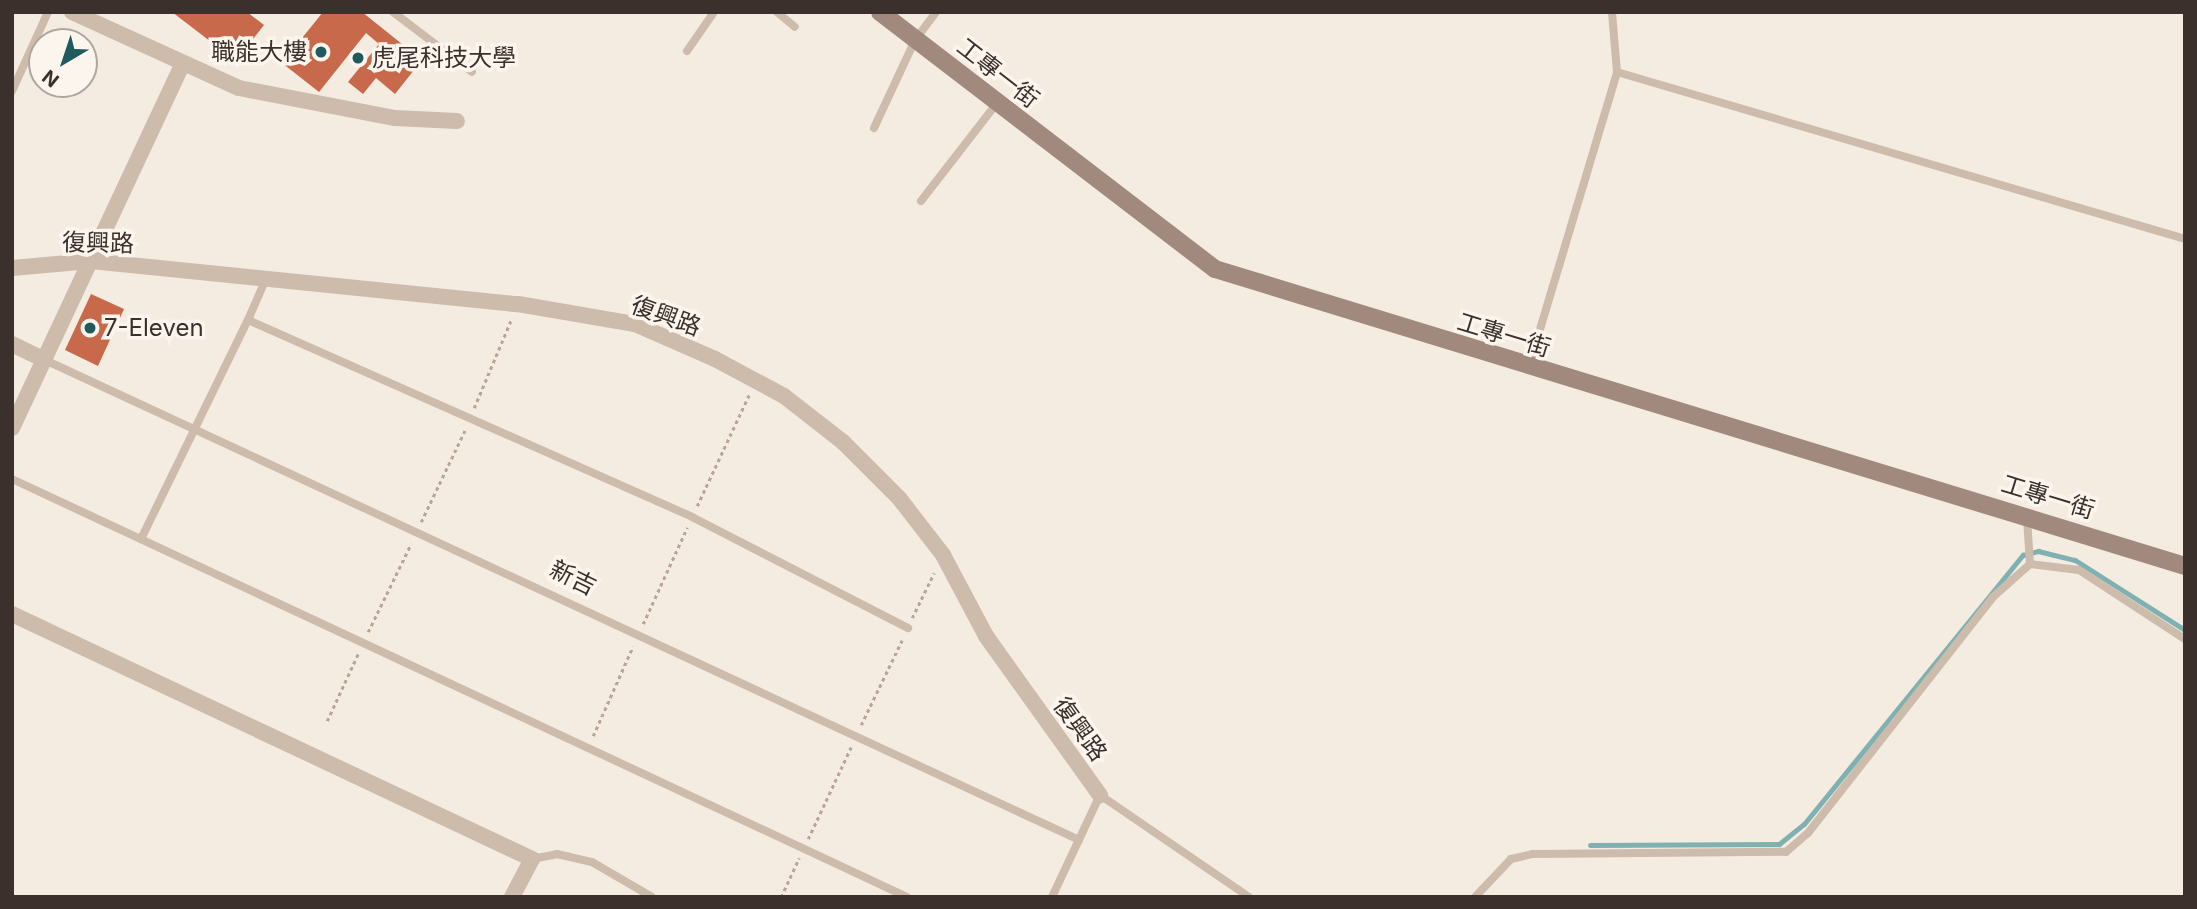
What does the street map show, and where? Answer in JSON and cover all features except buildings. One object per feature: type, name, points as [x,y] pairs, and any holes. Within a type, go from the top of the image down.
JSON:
[{"type":"street","points":[[72,12],[182,65],[239,88],[335,108],[457,121]]},
{"type":"street","name":"工專一街","points":[[880,12],[1196,260],[1528,369],[2027,515],[2185,566]]},
{"type":"street","points":[[12,428],[182,65]]},
{"type":"street","name":"復興路","points":[[12,268],[91,261],[265,281],[518,304],[635,324],[756,381],[843,442],[899,498],[960,581],[986,636],[1100,795]]},
{"type":"street","points":[[12,344],[45,360]]},
{"type":"street","points":[[12,614],[532,859],[512,897]]},
{"type":"lane","points":[[12,91],[48,12]]},
{"type":"lane","points":[[393,12],[472,72]]},
{"type":"lane","points":[[687,51],[714,12]]},
{"type":"lane","points":[[777,12],[795,27]]},
{"type":"lane","points":[[874,128],[915,40],[936,12]]},
{"type":"lane","points":[[1528,369],[1617,72],[1612,12]]},
{"type":"lane","points":[[1617,72],[2185,239]]},
{"type":"lane","points":[[921,201],[997,103]]},
{"type":"lane","points":[[141,539],[265,281]]},
{"type":"lane","points":[[248,320],[692,517],[908,628]]},
{"type":"lane","name":"新吉","points":[[45,360],[418,529],[1079,840]]},
{"type":"lane","points":[[12,479],[907,897]]},
{"type":"lane","points":[[2027,515],[2030,564]]},
{"type":"lane","points":[[1475,897],[1511,859],[1533,854],[1786,852],[1993,597],[2030,564],[2079,570],[2185,639]]},
{"type":"lane","points":[[1052,897],[1100,795],[1250,897]]},
{"type":"lane","points":[[532,859],[557,854],[592,862],[652,897]]},
{"type":"path","points":[[327,721],[470,418],[518,304]]},
{"type":"path","points":[[587,748],[756,381]]},
{"type":"waterway","points":[[1590,845],[1779,844],[1804,824],[2023,555],[2038,551],[2075,560],[2185,630]]},
{"type":"place","name":"職能大樓","points":[[321,52]]},
{"type":"place","name":"虎尾科技大學","points":[[358,58]]},
{"type":"place","name":"7-Eleven","points":[[90,328]]}]
